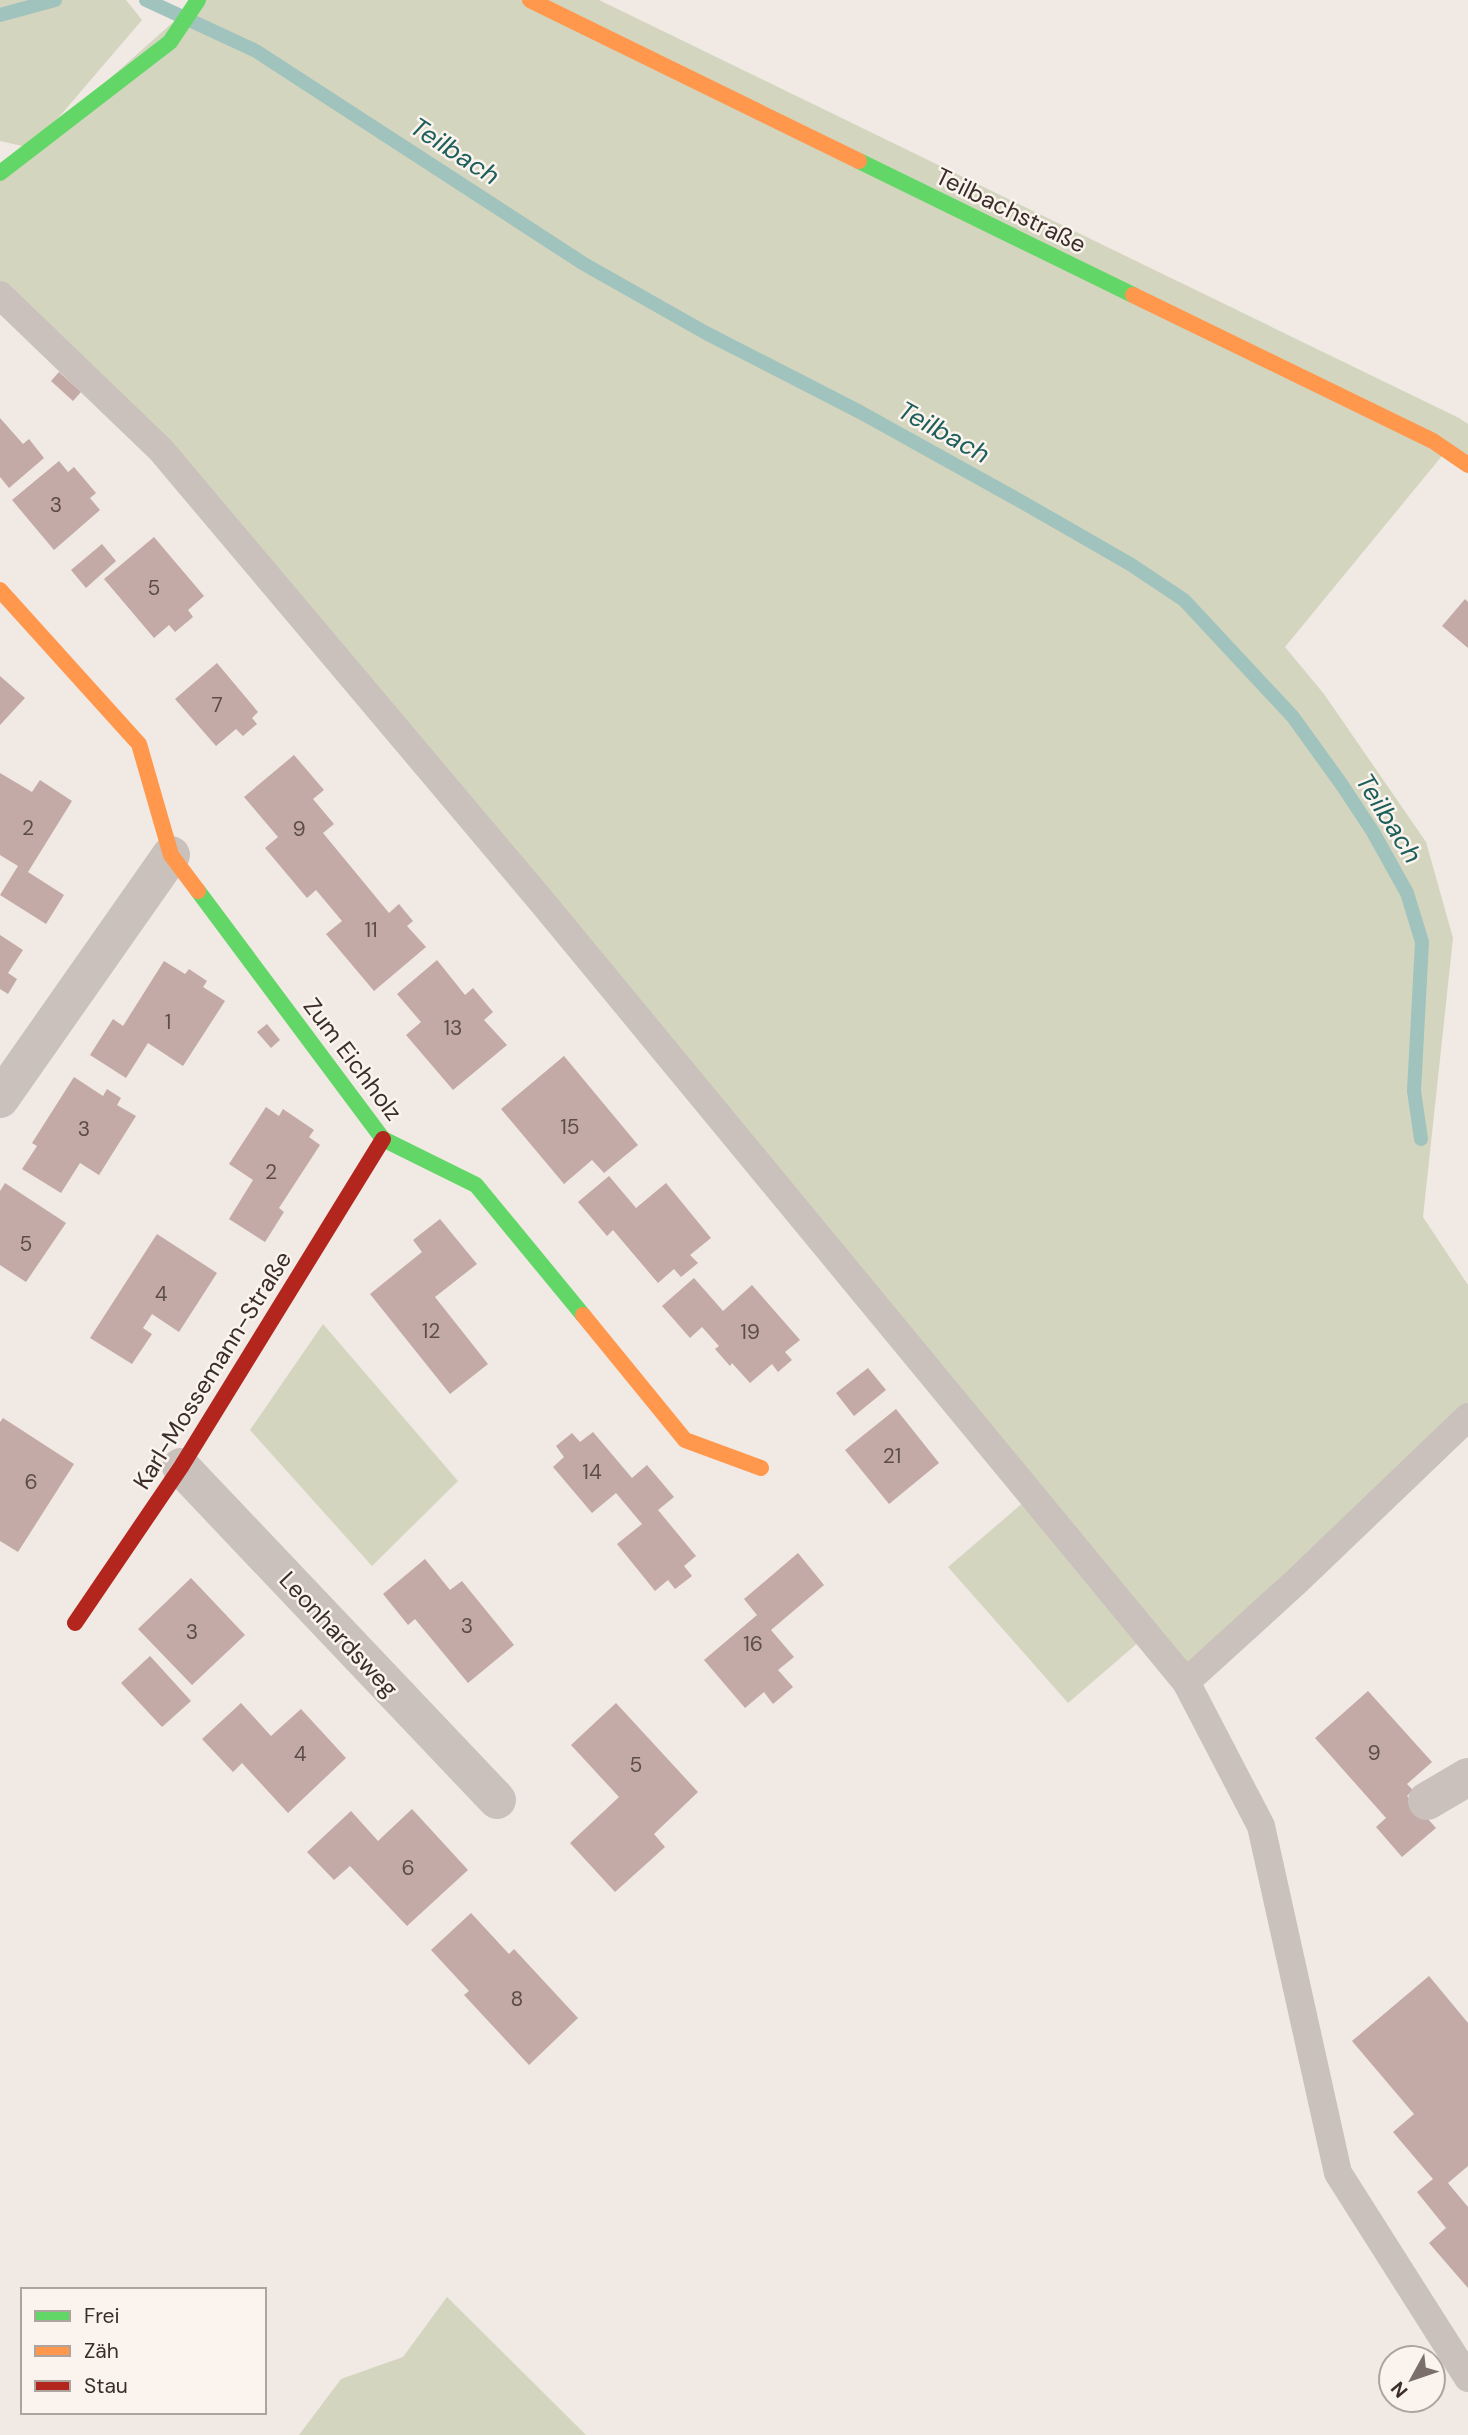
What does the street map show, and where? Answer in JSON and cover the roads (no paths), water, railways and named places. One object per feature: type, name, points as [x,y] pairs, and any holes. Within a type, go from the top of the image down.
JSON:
[{"type":"street","points":[[0,173],[170,42],[198,0]]},
{"type":"street","name":"Teilbachstraße","points":[[530,0],[1433,441],[1468,465]]},
{"type":"street","name":"Zum Eichholz","points":[[0,590],[139,744],[171,855],[383,1139],[476,1185],[685,1440],[761,1468]]},
{"type":"street","points":[[0,1099],[171,855]]},
{"type":"street","name":"Karl-Mossemann-Straße","points":[[75,1623],[181,1467],[383,1139]]},
{"type":"street","name":"Leonhardsweg","points":[[181,1467],[497,1800]]},
{"type":"street","points":[[1427,1801],[1468,1777]]},
{"type":"lane","points":[[0,295],[170,460],[552,914],[1186,1682],[1261,1826],[1338,2173],[1468,2378]]},
{"type":"lane","points":[[1186,1682],[1297,1581],[1468,1417]]},
{"type":"waterway","name":"Teilbach","points":[[0,15],[55,0]]},
{"type":"waterway","name":"Teilbach","points":[[146,0],[256,51],[584,264],[706,333],[860,412],[1022,502],[1130,564],[1184,600],[1293,717],[1373,832],[1407,893],[1422,942],[1414,1091],[1421,1139]]}]
